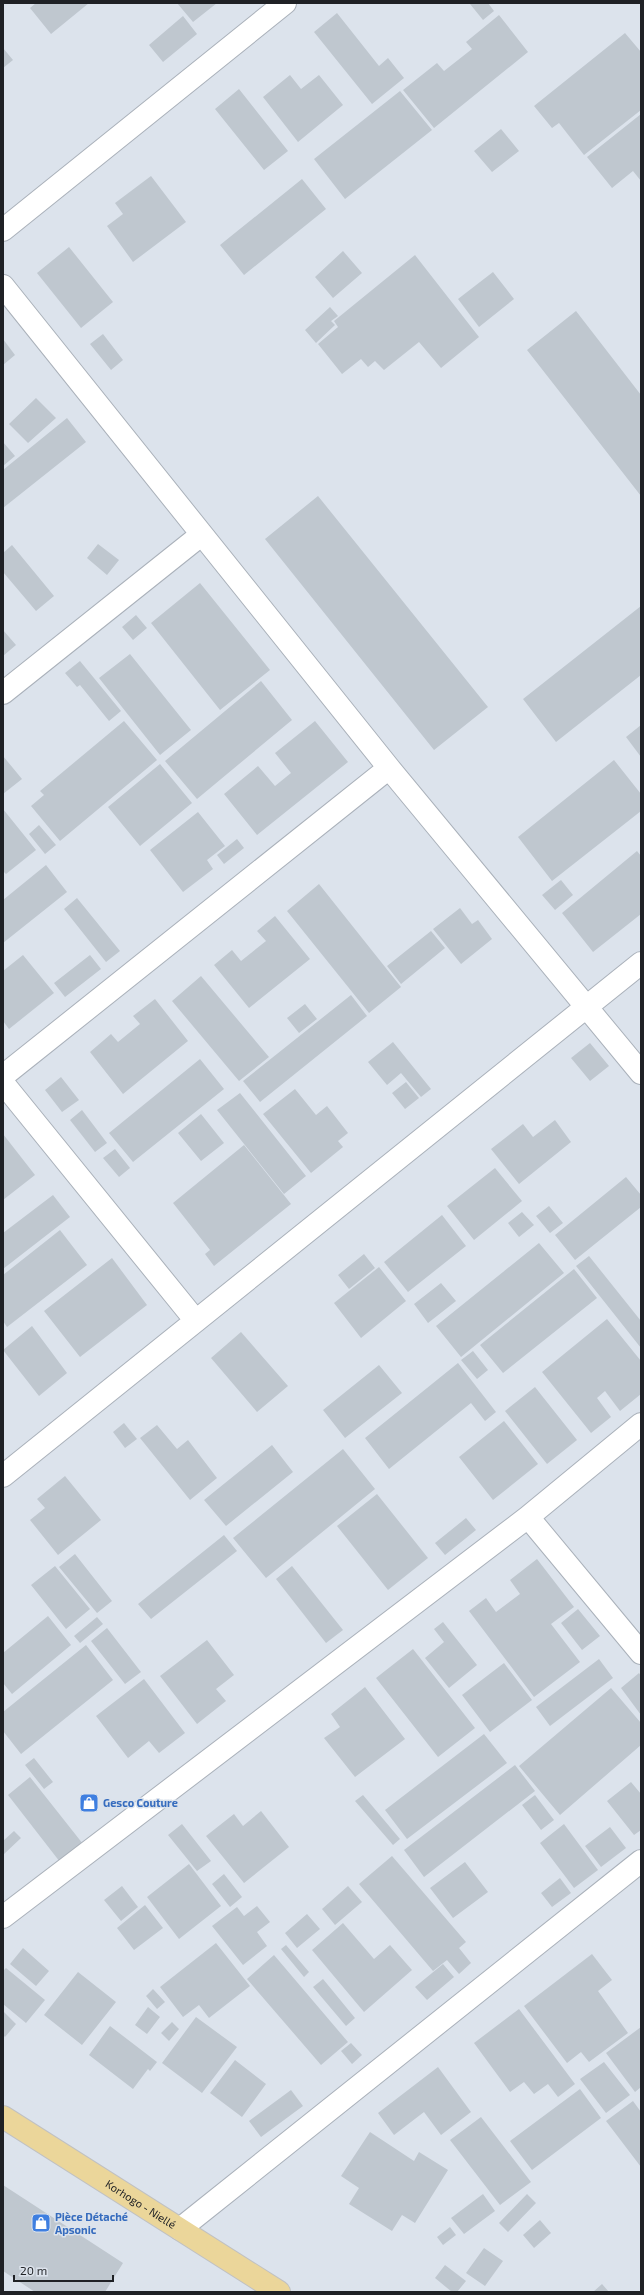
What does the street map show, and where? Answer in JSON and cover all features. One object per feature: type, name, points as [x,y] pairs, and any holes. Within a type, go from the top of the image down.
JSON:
[{"type":"main road","name":"Korhogo - Niellé","points":[[3,2117],[279,2292]]},
{"type":"street","points":[[3,230],[285,3]]},
{"type":"street","points":[[3,286],[389,768],[641,1073]]},
{"type":"street","points":[[3,693],[201,535]]},
{"type":"street","points":[[3,1076],[389,768]]},
{"type":"street","points":[[3,1476],[641,963]]},
{"type":"street","points":[[3,1083],[196,1321]]},
{"type":"street","points":[[3,1917],[528,1517],[641,1424]]},
{"type":"street","points":[[528,1517],[641,1653]]},
{"type":"street","points":[[180,2229],[641,1861]]},
{"type":"building","points":[[36,3],[89,3],[51,34],[30,8]]},
{"type":"building","points":[[177,3],[217,3],[193,22]]},
{"type":"building","points":[[488,3],[494,11],[483,20],[470,4]]},
{"type":"building","points":[[337,13],[379,66],[388,58],[404,78],[372,104],[314,32]]},
{"type":"building","points":[[499,15],[528,52],[434,128],[403,90],[437,63],[444,71],[472,49],[466,42]]},
{"type":"building","points":[[183,16],[197,34],[163,62],[149,45]]},
{"type":"building","points":[[625,33],[641,52],[641,110],[584,155],[559,123],[552,128],[534,106]]},
{"type":"building","points":[[3,48],[13,60],[3,68]]},
{"type":"building","points":[[290,75],[301,89],[319,75],[343,105],[298,142],[263,97]]},
{"type":"building","points":[[239,89],[288,151],[264,170],[215,109]]},
{"type":"building","points":[[400,91],[432,130],[345,199],[314,159]]},
{"type":"building","points":[[641,114],[641,181],[633,171],[612,188],[587,157]]},
{"type":"building","points":[[501,129],[519,151],[492,172],[474,151]]},
{"type":"building","points":[[151,176],[186,222],[133,262],[107,226],[123,214],[115,203]]},
{"type":"building","points":[[302,179],[326,209],[244,275],[220,245]]},
{"type":"building","points":[[69,247],[113,302],[81,328],[37,273]]},
{"type":"building","points":[[343,251],[362,273],[333,298],[315,277]]},
{"type":"building","points":[[415,255],[479,337],[441,368],[419,342],[384,370],[375,361],[368,367],[361,359],[342,374],[318,344],[338,327],[334,321]]},
{"type":"building","points":[[493,272],[514,299],[479,327],[458,299]]},
{"type":"building","points":[[330,307],[338,316],[331,321],[335,325],[316,343],[305,330]]},
{"type":"building","points":[[576,311],[641,395],[641,496],[527,350]]},
{"type":"building","points":[[103,334],[123,360],[111,370],[90,344]]},
{"type":"building","points":[[3,339],[15,355],[3,365]]},
{"type":"building","points":[[36,398],[56,418],[28,443],[9,424]]},
{"type":"building","points":[[67,418],[86,442],[3,508],[3,470]]},
{"type":"building","points":[[3,442],[15,456],[3,466]]},
{"type":"building","points":[[318,496],[488,707],[434,750],[265,539]]},
{"type":"building","points":[[98,544],[119,560],[107,575],[87,558]]},
{"type":"building","points":[[12,545],[54,596],[36,611],[3,572],[3,553]]},
{"type":"building","points":[[200,583],[270,670],[220,710],[151,623]]},
{"type":"building","points":[[641,606],[641,675],[556,742],[523,699]]},
{"type":"building","points":[[136,615],[147,628],[133,640],[122,627]]},
{"type":"building","points":[[3,630],[16,645],[3,656]]},
{"type":"building","points":[[130,654],[191,730],[160,755],[99,678]]},
{"type":"building","points":[[80,661],[121,711],[109,721],[80,685],[77,687],[65,673]]},
{"type":"building","points":[[261,681],[292,720],[197,799],[165,761]]},
{"type":"building","points":[[124,721],[157,760],[60,841],[31,806],[44,795],[40,791]]},
{"type":"building","points":[[315,721],[348,762],[257,835],[224,794],[258,766],[275,786],[291,773],[275,753]]},
{"type":"building","points":[[641,725],[641,757],[626,737]]},
{"type":"building","points":[[3,756],[22,779],[3,794]]},
{"type":"building","points":[[614,760],[641,794],[641,811],[552,881],[518,837]]},
{"type":"building","points":[[160,764],[192,803],[140,846],[108,807]]},
{"type":"building","points":[[3,809],[36,850],[6,874],[3,871]]},
{"type":"building","points":[[198,812],[225,846],[207,860],[213,869],[183,892],[150,850]]},
{"type":"building","points":[[39,825],[56,845],[45,854],[29,834]]},
{"type":"building","points":[[237,839],[244,848],[224,864],[217,855]]},
{"type":"building","points":[[637,851],[641,856],[641,914],[593,952],[562,913]]},
{"type":"building","points":[[46,865],[67,892],[3,943],[3,900]]},
{"type":"building","points":[[561,880],[573,895],[555,910],[542,895]]},
{"type":"building","points":[[319,884],[401,987],[369,1013],[287,911]]},
{"type":"building","points":[[77,898],[120,951],[106,962],[64,909]]},
{"type":"building","points":[[460,908],[472,924],[478,920],[492,939],[461,964],[433,929]]},
{"type":"building","points":[[275,916],[310,959],[249,1008],[214,965],[232,950],[241,961],[266,941],[257,931]]},
{"type":"building","points":[[431,931],[445,948],[401,984],[387,966]]},
{"type":"building","points":[[23,955],[54,993],[9,1029],[3,1021],[3,971]]},
{"type":"building","points":[[90,955],[101,969],[65,997],[54,983]]},
{"type":"building","points":[[201,976],[269,1057],[239,1081],[172,1001]]},
{"type":"building","points":[[351,995],[367,1016],[260,1102],[243,1081]]},
{"type":"building","points":[[155,999],[188,1041],[123,1094],[90,1052],[111,1034],[118,1042],[140,1024],[133,1016]]},
{"type":"building","points":[[305,1004],[317,1019],[299,1033],[287,1018]]},
{"type":"building","points":[[393,1042],[431,1089],[421,1097],[401,1073],[387,1085],[368,1062]]},
{"type":"building","points":[[590,1043],[609,1066],[590,1081],[571,1058]]},
{"type":"building","points":[[200,1059],[224,1089],[133,1162],[109,1133]]},
{"type":"building","points":[[61,1077],[79,1100],[62,1112],[45,1090]]},
{"type":"building","points":[[406,1082],[419,1098],[405,1109],[392,1093]]},
{"type":"building","points":[[295,1089],[316,1115],[327,1106],[348,1133],[338,1141],[343,1147],[311,1173],[263,1114]]},
{"type":"building","points":[[240,1093],[306,1176],[284,1194],[217,1110]]},
{"type":"building","points":[[82,1110],[107,1143],[95,1152],[70,1120]]},
{"type":"building","points":[[201,1114],[224,1143],[201,1161],[178,1133]]},
{"type":"building","points":[[555,1120],[571,1142],[519,1184],[491,1149],[523,1124],[533,1137]]},
{"type":"building","points":[[3,1134],[35,1175],[3,1200]]},
{"type":"building","points":[[244,1145],[291,1204],[214,1266],[205,1254],[210,1250],[173,1203]]},
{"type":"building","points":[[115,1149],[130,1168],[119,1177],[103,1158]]},
{"type":"building","points":[[495,1168],[522,1201],[474,1240],[447,1206]]},
{"type":"building","points":[[626,1177],[641,1195],[641,1207],[575,1260],[555,1235]]},
{"type":"building","points":[[53,1195],[70,1217],[3,1269],[3,1233]]},
{"type":"building","points":[[549,1206],[563,1223],[550,1233],[536,1216]]},
{"type":"building","points":[[522,1212],[534,1225],[519,1237],[508,1223]]},
{"type":"building","points":[[442,1215],[466,1246],[408,1292],[384,1262]]},
{"type":"building","points":[[60,1230],[87,1265],[7,1327],[3,1321],[3,1275]]},
{"type":"building","points":[[539,1243],[564,1273],[461,1357],[436,1326]]},
{"type":"building","points":[[364,1254],[375,1268],[349,1289],[338,1275]]},
{"type":"building","points":[[589,1256],[641,1321],[641,1348],[576,1266]]},
{"type":"building","points":[[112,1258],[147,1305],[80,1357],[44,1311]]},
{"type":"building","points":[[379,1267],[406,1301],[361,1338],[334,1303]]},
{"type":"building","points":[[574,1269],[597,1298],[503,1373],[480,1345]]},
{"type":"building","points":[[441,1283],[456,1301],[428,1323],[414,1304]]},
{"type":"building","points":[[607,1319],[641,1361],[641,1394],[620,1411],[605,1391],[597,1398],[611,1417],[591,1433],[542,1372]]},
{"type":"building","points":[[32,1326],[67,1373],[39,1396],[3,1350]]},
{"type":"building","points":[[241,1332],[288,1386],[257,1412],[211,1358]]},
{"type":"building","points":[[473,1351],[488,1370],[477,1379],[461,1360]]},
{"type":"building","points":[[458,1363],[496,1412],[485,1421],[471,1403],[389,1469],[365,1438]]},
{"type":"building","points":[[379,1365],[402,1393],[345,1438],[323,1410]]},
{"type":"building","points":[[535,1387],[577,1440],[547,1464],[505,1411]]},
{"type":"building","points":[[504,1421],[538,1464],[493,1500],[459,1457]]},
{"type":"building","points":[[124,1423],[137,1439],[125,1448],[113,1432]]},
{"type":"building","points":[[157,1425],[177,1449],[188,1440],[217,1478],[190,1500],[140,1438]]},
{"type":"building","points":[[272,1445],[293,1472],[226,1526],[204,1500]]},
{"type":"building","points":[[343,1449],[375,1489],[266,1578],[233,1538]]},
{"type":"building","points":[[65,1476],[101,1520],[58,1555],[30,1520],[45,1508],[37,1499]]},
{"type":"building","points":[[377,1494],[428,1558],[388,1590],[337,1526]]},
{"type":"building","points":[[466,1518],[476,1530],[445,1555],[435,1543]]},
{"type":"building","points":[[224,1535],[237,1551],[151,1619],[138,1604]]},
{"type":"building","points":[[75,1554],[112,1601],[97,1613],[59,1567]]},
{"type":"building","points":[[537,1559],[574,1607],[551,1624],[580,1662],[534,1697],[469,1611],[486,1598],[496,1612],[520,1594],[510,1580]]},
{"type":"building","points":[[55,1566],[90,1609],[66,1629],[31,1585]]},
{"type":"building","points":[[292,1566],[343,1630],[326,1643],[276,1579]]},
{"type":"building","points":[[578,1609],[600,1636],[582,1650],[561,1623]]},
{"type":"building","points":[[48,1616],[71,1645],[12,1694],[3,1683],[3,1653]]},
{"type":"building","points":[[97,1617],[103,1624],[80,1643],[74,1636]]},
{"type":"building","points":[[443,1622],[477,1665],[449,1688],[425,1658],[444,1642],[434,1629]]},
{"type":"building","points":[[107,1628],[141,1672],[125,1684],[91,1641]]},
{"type":"building","points":[[207,1640],[234,1675],[216,1689],[226,1701],[197,1724],[160,1676]]},
{"type":"building","points":[[86,1645],[113,1680],[21,1754],[3,1731],[3,1712]]},
{"type":"building","points":[[413,1649],[475,1728],[438,1757],[376,1678]]},
{"type":"building","points":[[599,1659],[613,1678],[550,1726],[536,1707]]},
{"type":"building","points":[[504,1663],[532,1700],[490,1732],[462,1695]]},
{"type":"building","points":[[639,1673],[641,1676],[641,1715],[621,1688]]},
{"type":"building","points":[[144,1679],[185,1733],[159,1753],[149,1741],[128,1758],[96,1716]]},
{"type":"building","points":[[365,1687],[405,1739],[355,1777],[324,1738],[340,1727],[331,1714]]},
{"type":"building","points":[[611,1688],[641,1723],[641,1745],[560,1815],[519,1766]]},
{"type":"building","points":[[484,1734],[507,1763],[407,1839],[385,1810]]},
{"type":"building","points":[[34,1758],[53,1782],[44,1789],[25,1765]]},
{"type":"building","points":[[515,1765],[535,1791],[424,1877],[404,1850]]},
{"type":"building","points":[[30,1777],[83,1844],[60,1862],[8,1795]]},
{"type":"building","points":[[631,1782],[641,1794],[641,1830],[634,1835],[607,1801]]},
{"type":"building","points":[[363,1795],[400,1839],[393,1845],[355,1801]]},
{"type":"building","points":[[535,1795],[554,1820],[541,1830],[522,1805]]},
{"type":"building","points":[[261,1811],[289,1847],[244,1883],[206,1836],[234,1814],[243,1826]]},
{"type":"building","points":[[182,1824],[211,1861],[197,1871],[168,1835]]},
{"type":"building","points":[[564,1824],[598,1870],[574,1888],[540,1843]]},
{"type":"building","points":[[610,1827],[626,1848],[601,1867],[585,1846]]},
{"type":"building","points":[[14,1831],[21,1838],[3,1855],[3,1841]]},
{"type":"building","points":[[392,1856],[466,1942],[459,1948],[471,1963],[459,1974],[447,1960],[433,1971],[359,1884]]},
{"type":"building","points":[[465,1862],[488,1892],[453,1918],[430,1888]]},
{"type":"building","points":[[189,1864],[221,1906],[179,1939],[147,1897]]},
{"type":"building","points":[[224,1874],[242,1897],[230,1907],[212,1884]]},
{"type":"building","points":[[560,1878],[571,1893],[552,1907],[541,1893]]},
{"type":"building","points":[[122,1886],[138,1907],[121,1921],[104,1900]]},
{"type":"building","points":[[348,1886],[362,1902],[335,1925],[322,1909]]},
{"type":"building","points":[[145,1905],[163,1928],[134,1950],[117,1928]]},
{"type":"building","points":[[257,1906],[270,1922],[257,1932],[267,1946],[243,1965],[212,1926],[237,1907],[244,1916]]},
{"type":"building","points":[[307,1914],[320,1929],[297,1948],[285,1933]]},
{"type":"building","points":[[343,1923],[374,1959],[390,1945],[412,1970],[364,2012],[312,1950]]},
{"type":"building","points":[[216,1943],[250,1986],[209,2018],[199,2005],[183,2017],[160,1987]]},
{"type":"building","points":[[286,1945],[309,1972],[304,1977],[281,1949]]},
{"type":"building","points":[[23,1948],[49,1971],[36,1986],[10,1964]]},
{"type":"building","points":[[592,1954],[612,1980],[598,1991],[628,2033],[589,2062],[581,2052],[567,2063],[524,2006]]},
{"type":"building","points":[[274,1955],[348,2042],[321,2065],[247,1979]]},
{"type":"building","points":[[443,1964],[454,1977],[427,2000],[415,1987]]},
{"type":"building","points":[[6,1968],[45,2000],[26,2023],[3,2004],[3,1971]]},
{"type":"building","points":[[78,1972],[116,2002],[82,2045],[44,2015]]},
{"type":"building","points":[[323,1979],[355,2018],[346,2026],[313,1987]]},
{"type":"building","points":[[153,1989],[165,2002],[157,2009],[146,1996]]},
{"type":"building","points":[[148,2007],[160,2017],[147,2034],[135,2025]]},
{"type":"building","points":[[519,2009],[575,2084],[558,2097],[548,2084],[534,2094],[524,2082],[510,2092],[474,2043]]},
{"type":"building","points":[[3,2011],[16,2024],[5,2037],[3,2035]]},
{"type":"building","points":[[196,2017],[237,2047],[202,2093],[162,2063]]},
{"type":"building","points":[[172,2022],[179,2029],[169,2041],[161,2033]]},
{"type":"building","points":[[110,2026],[157,2062],[150,2071],[148,2069],[133,2089],[89,2055]]},
{"type":"building","points":[[641,2027],[641,2087],[635,2092],[606,2053]]},
{"type":"building","points":[[351,2043],[362,2055],[352,2064],[341,2051]]},
{"type":"building","points":[[235,2060],[266,2084],[242,2117],[210,2093]]},
{"type":"building","points":[[604,2062],[630,2095],[606,2113],[580,2079]]},
{"type":"building","points":[[438,2067],[471,2112],[441,2135],[424,2112],[394,2135],[378,2113]]},
{"type":"building","points":[[580,2089],[601,2118],[532,2170],[510,2141]]},
{"type":"building","points":[[291,2090],[303,2106],[261,2137],[249,2121]]},
{"type":"building","points":[[633,2101],[641,2112],[641,2167],[606,2121]]},
{"type":"building","points":[[481,2117],[531,2182],[500,2205],[450,2140]]},
{"type":"building","points":[[370,2132],[414,2161],[419,2152],[448,2170],[415,2223],[402,2215],[392,2231],[349,2204],[359,2188],[341,2176]]},
{"type":"building","points":[[3,2185],[123,2263],[105,2292],[35,2292],[3,2271]]},
{"type":"building","points":[[483,2194],[495,2211],[464,2234],[451,2218]]},
{"type":"building","points":[[527,2194],[536,2203],[508,2232],[499,2223]]},
{"type":"building","points":[[540,2220],[551,2233],[534,2248],[523,2235]]},
{"type":"building","points":[[450,2227],[456,2235],[443,2245],[437,2237]]},
{"type":"building","points":[[484,2248],[503,2261],[485,2286],[466,2273]]},
{"type":"building","points":[[445,2265],[466,2281],[457,2292],[452,2292],[435,2278]]},
{"type":"building","points":[[602,2284],[609,2292],[593,2292]]},
{"type":"place","name":"Gesco Couture","points":[[89,1803]]},
{"type":"place","name":"Pièce Détaché Apsonic","points":[[41,2223]]}]
